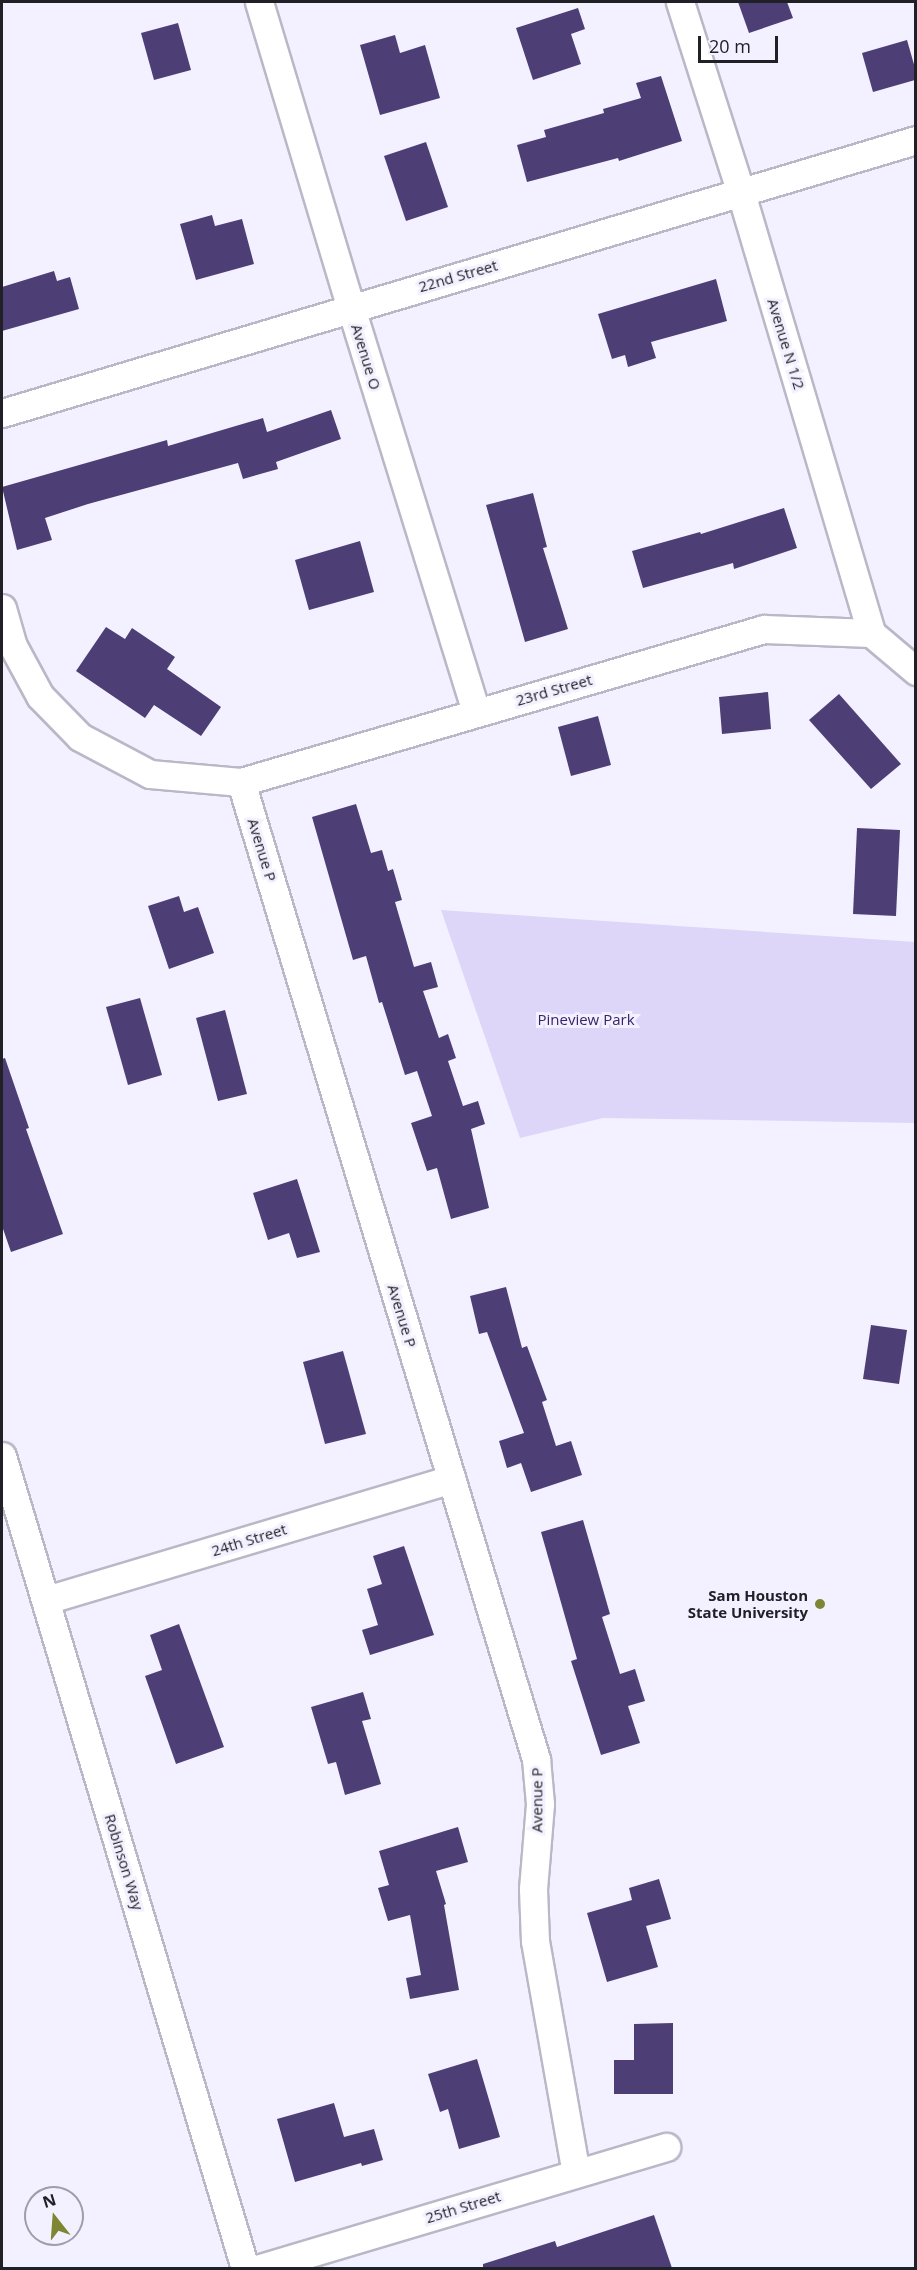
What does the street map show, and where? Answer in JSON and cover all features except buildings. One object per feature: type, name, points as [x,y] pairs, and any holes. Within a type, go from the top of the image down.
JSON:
[{"type":"street","name":"Avenue O","points":[[259,2],[476,712]]},
{"type":"street","name":"Avenue N 1/2","points":[[680,2],[741,193],[871,633]]},
{"type":"street","name":"22nd Street","points":[[2,413],[915,140]]},
{"type":"street","points":[[2,608],[13,646],[40,696],[80,737],[150,774],[241,782]]},
{"type":"street","name":"23rd Street","points":[[241,782],[764,629],[871,633]]},
{"type":"street","points":[[871,633],[915,671]]},
{"type":"street","name":"Avenue P","points":[[241,782],[536,1759],[540,1804],[533,1889],[535,1941],[576,2173]]},
{"type":"street","name":"Robinson Way","points":[[2,1456],[245,2268]]},
{"type":"street","name":"24th Street","points":[[46,1600],[452,1479]]},
{"type":"street","name":"25th Street","points":[[260,2268],[666,2146]]},
{"type":"green space","name":"Pineview Park","points":[[441,910],[915,942],[915,1123],[603,1118],[520,1138]]},
{"type":"place","name":"Sam Houston State University","points":[[820,1604]]}]
